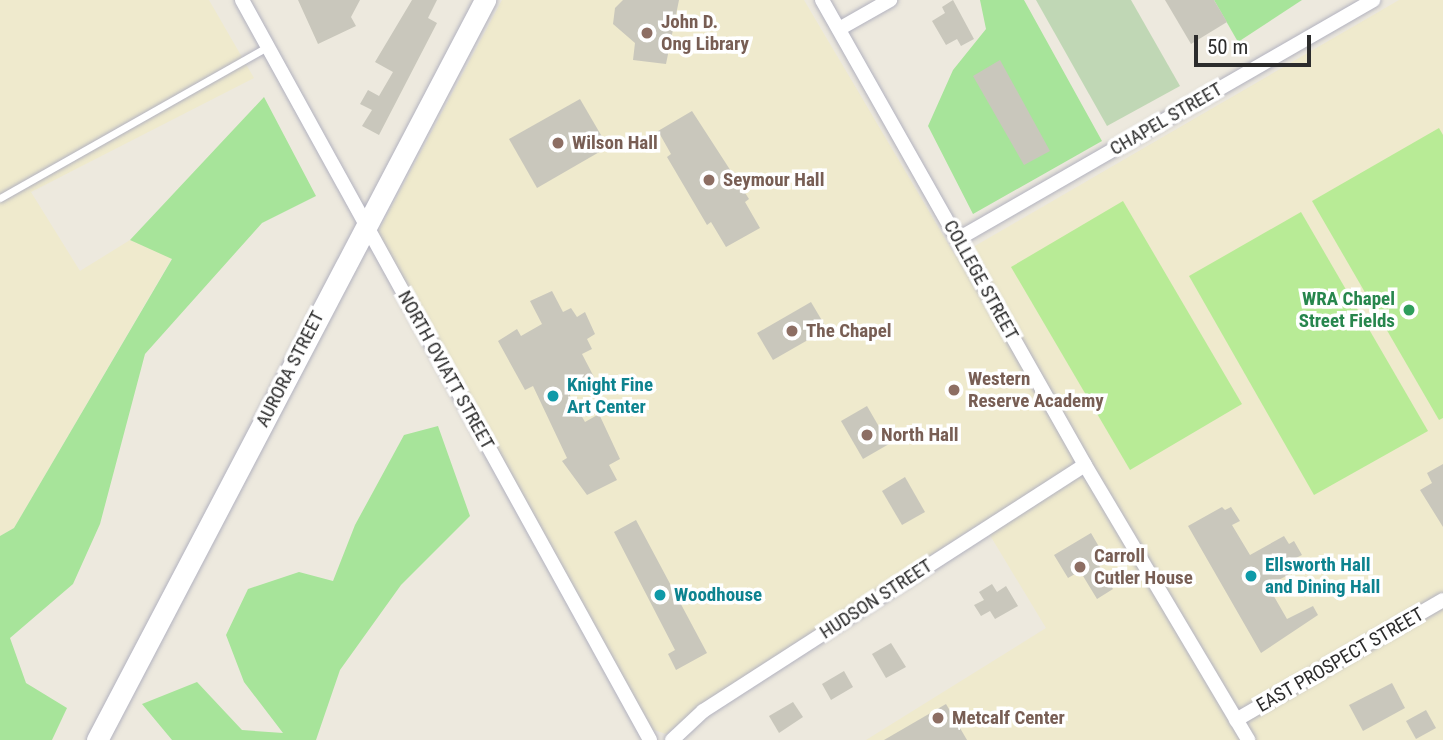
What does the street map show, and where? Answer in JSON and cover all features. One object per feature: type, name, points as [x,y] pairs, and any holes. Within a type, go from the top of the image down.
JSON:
[{"type":"street","name":"NORTH OVIATT STREET","points":[[242,0],[650,740]]},
{"type":"street","name":"AURORA STREET","points":[[97,740],[485,0]]},
{"type":"street","name":"COLLEGE STREET","points":[[822,0],[1085,465],[1248,740]]},
{"type":"street","points":[[839,29],[890,0]]},
{"type":"street","name":"CHAPEL STREET","points":[[958,239],[1373,0]]},
{"type":"street","name":"HUDSON STREET","points":[[672,740],[704,711],[1085,465]]},
{"type":"street","name":"EAST PROSPECT STREET","points":[[1237,720],[1443,600]]},
{"type":"lane","points":[[0,198],[268,46]]},
{"type":"shaded area","points":[[0,0],[209,0],[254,78],[31,192],[80,271],[130,240],[172,258],[14,528],[0,536]]},
{"type":"shaded area","name":"Western Reserve Academy","points":[[502,0],[804,0],[956,257],[1399,0],[1443,0],[1443,740],[866,740],[1046,628],[982,522],[705,702],[666,734],[651,729],[378,232]]},
{"type":"green space","points":[[980,0],[1024,0],[1102,141],[973,214],[928,126],[953,70],[986,29]]},
{"type":"green space","points":[[1036,0],[1131,0],[1180,86],[1107,126]]},
{"type":"green space","points":[[1214,0],[1302,0],[1238,42]]},
{"type":"green space","points":[[264,97],[316,196],[262,223],[145,354],[100,524],[73,584],[10,638],[26,683],[67,708],[52,740],[0,740],[0,536],[14,528],[172,259],[130,240]]},
{"type":"green space","name":"WRA Chapel Street Fields","points":[[1439,128],[1443,135],[1443,418],[1439,420],[1312,201]]},
{"type":"green space","points":[[1123,201],[1242,404],[1130,470],[1011,267]]},
{"type":"green space","points":[[1301,212],[1428,431],[1314,495],[1189,276]]},
{"type":"green space","points":[[438,426],[470,516],[401,585],[340,670],[316,740],[172,740],[142,704],[197,682],[242,730],[283,733],[244,682],[226,635],[248,589],[299,572],[333,581],[355,525],[404,435]]},
{"type":"building","points":[[298,0],[360,0],[351,17],[356,26],[318,44]]},
{"type":"building","points":[[412,0],[437,0],[428,18],[437,23],[379,135],[362,126],[372,110],[360,104],[368,90],[379,96],[393,72],[375,62]]},
{"type":"building","name":"John D. Ong Library","points":[[623,0],[679,0],[666,64],[633,60],[635,43],[613,24],[615,8]]},
{"type":"building","points":[[953,0],[974,39],[961,46],[957,39],[946,45],[932,21],[945,13],[942,7]]},
{"type":"building","points":[[1165,0],[1214,0],[1227,22],[1191,44]]},
{"type":"building","points":[[1000,60],[1050,151],[1024,165],[973,76]]},
{"type":"building","name":"Wilson Hall","points":[[580,99],[608,147],[537,188],[509,139]]},
{"type":"building","name":"Seymour Hall","points":[[692,111],[749,199],[745,202],[760,228],[726,247],[711,222],[707,225],[667,157],[671,154],[658,131]]},
{"type":"building","name":"Knight Fine Art Center","points":[[552,291],[563,312],[571,308],[577,317],[585,312],[595,334],[587,339],[592,349],[582,354],[594,377],[567,390],[585,422],[599,414],[620,459],[609,465],[617,480],[587,495],[562,461],[567,458],[533,386],[525,390],[498,341],[517,329],[521,336],[542,324],[530,301]]},
{"type":"building","name":"The Chapel","points":[[811,302],[827,329],[773,360],[757,333]]},
{"type":"building","name":"North Hall","points":[[867,406],[889,444],[863,459],[841,421]]},
{"type":"building","points":[[1443,464],[1443,527],[1420,490],[1432,483],[1427,473]]},
{"type":"building","points":[[905,477],[925,512],[902,525],[882,491]]},
{"type":"building","name":"Ellsworth Hall and Dining Hall","points":[[1222,507],[1225,510],[1231,507],[1240,521],[1232,525],[1250,555],[1284,536],[1289,544],[1294,541],[1302,555],[1296,558],[1302,567],[1268,586],[1287,619],[1313,606],[1318,615],[1261,653],[1188,526]]},
{"type":"building","name":"Woodhouse","points":[[636,520],[707,653],[676,670],[668,654],[675,650],[614,532]]},
{"type":"building","name":"Carroll Cutler House","points":[[1091,533],[1105,557],[1097,562],[1113,589],[1097,599],[1080,571],[1068,578],[1054,555]]},
{"type":"building","points":[[992,584],[997,592],[1006,586],[1018,606],[995,619],[990,611],[981,616],[974,605],[984,600],[979,592]]},
{"type":"building","points":[[891,643],[906,667],[886,678],[872,654]]},
{"type":"building","points":[[844,671],[853,687],[831,700],[822,684]]},
{"type":"building","points":[[1392,683],[1405,708],[1363,731],[1349,705]]},
{"type":"building","points":[[793,702],[803,717],[779,733],[769,716]]},
{"type":"building","name":"Metcalf Center","points":[[946,704],[967,740],[884,740]]},
{"type":"building","points":[[1426,710],[1436,728],[1416,739],[1406,721]]},
{"type":"place","name":"John D. Ong Library","points":[[647,33]]},
{"type":"place","name":"Wilson Hall","points":[[558,143]]},
{"type":"place","name":"Seymour Hall","points":[[709,180]]},
{"type":"place","name":"WRA Chapel Street Fields","points":[[1409,310]]},
{"type":"place","name":"The Chapel","points":[[792,331]]},
{"type":"place","name":"Western Reserve Academy","points":[[954,390]]},
{"type":"place","name":"Knight Fine Art Center","points":[[553,396]]},
{"type":"place","name":"North Hall","points":[[867,435]]},
{"type":"place","name":"Carroll Cutler House","points":[[1080,567]]},
{"type":"place","name":"Ellsworth Hall and Dining Hall","points":[[1251,576]]},
{"type":"place","name":"Woodhouse","points":[[660,595]]},
{"type":"place","name":"Metcalf Center","points":[[938,718]]}]
